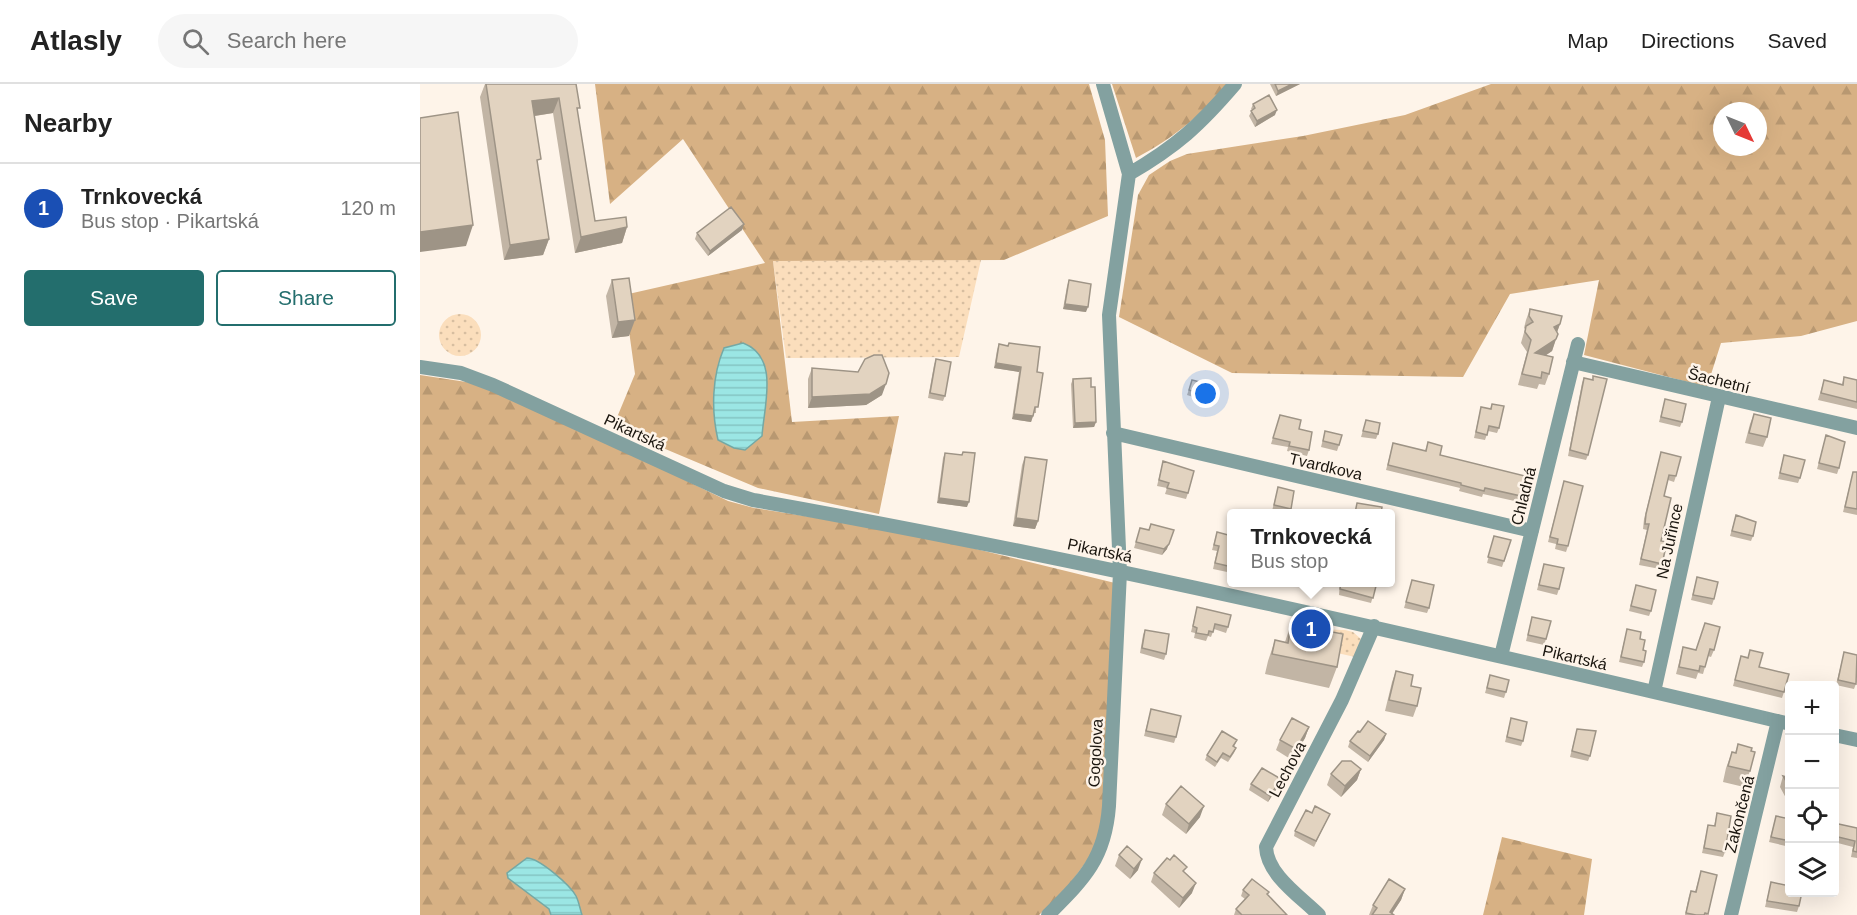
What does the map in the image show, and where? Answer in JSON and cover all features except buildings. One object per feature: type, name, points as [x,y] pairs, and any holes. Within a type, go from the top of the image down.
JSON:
[{"type":"street","points":[[1102,84],[1129,174],[1163,155],[1200,125],[1235,84]]},
{"type":"street","name":"Gogolova","points":[[1048,915],[1090,871],[1100,852],[1107,828],[1120,572],[1109,315],[1129,174]]},
{"type":"street","name":"Chladná","points":[[1501,656],[1578,344]]},
{"type":"street","name":"Šachetní","points":[[1573,363],[1857,428]]},
{"type":"street","name":"Pikartská","points":[[420,367],[461,373],[493,385],[734,494],[1374,626],[1784,723]]},
{"type":"street","name":"Na Juřince","points":[[1654,692],[1719,397]]},
{"type":"street","name":"Tvardkova","points":[[1113,433],[1532,531]]},
{"type":"street","name":"Lechova","points":[[1319,915],[1276,873],[1268,860],[1266,847],[1342,700],[1374,626]]},
{"type":"street","name":"Zakončená","points":[[1731,915],[1784,723]]},
{"type":"street","points":[[1839,736],[1857,740]]},
{"type":"shaded area","points":[[981,260],[959,357],[786,358],[773,261]]},
{"type":"shaded area","points":[[460,314],[468,315],[475,320],[480,327],[480,343],[475,350],[468,355],[460,356],[452,355],[445,350],[440,343],[439,335],[440,327],[445,320],[452,315]]},
{"type":"shaded area","points":[[1314,629],[1353,632],[1361,639],[1355,657],[1302,645]]},
{"type":"green space","points":[[595,84],[1089,84],[1105,140],[1108,216],[1004,260],[773,261],[792,422],[899,416],[879,514],[758,488],[613,427],[635,374],[624,295],[765,263],[683,139],[610,204]]},
{"type":"green space","points":[[1112,84],[1228,84],[1186,126],[1136,158]]},
{"type":"green space","points":[[1491,84],[1857,84],[1857,321],[1801,336],[1721,343],[1707,387],[1584,355],[1599,280],[1510,294],[1463,377],[1232,373],[1119,317],[1138,195],[1149,175],[1170,161],[1187,154],[1303,136],[1405,115]]},
{"type":"green space","points":[[420,375],[473,383],[603,440],[728,501],[754,508],[911,533],[1115,583],[1103,818],[1097,847],[1066,889],[1039,915],[420,915]]},
{"type":"green space","points":[[1502,837],[1592,859],[1584,915],[1483,915]]},
{"type":"water","points":[[743,343],[755,350],[762,359],[767,383],[762,436],[745,450],[734,448],[718,440],[714,417],[715,382],[724,348]]},
{"type":"water","points":[[527,858],[539,862],[568,885],[576,896],[582,915],[551,915],[549,909],[508,878],[507,873]]},
{"type":"place","name":"Trnkovecká","points":[[1311,629]]}]
